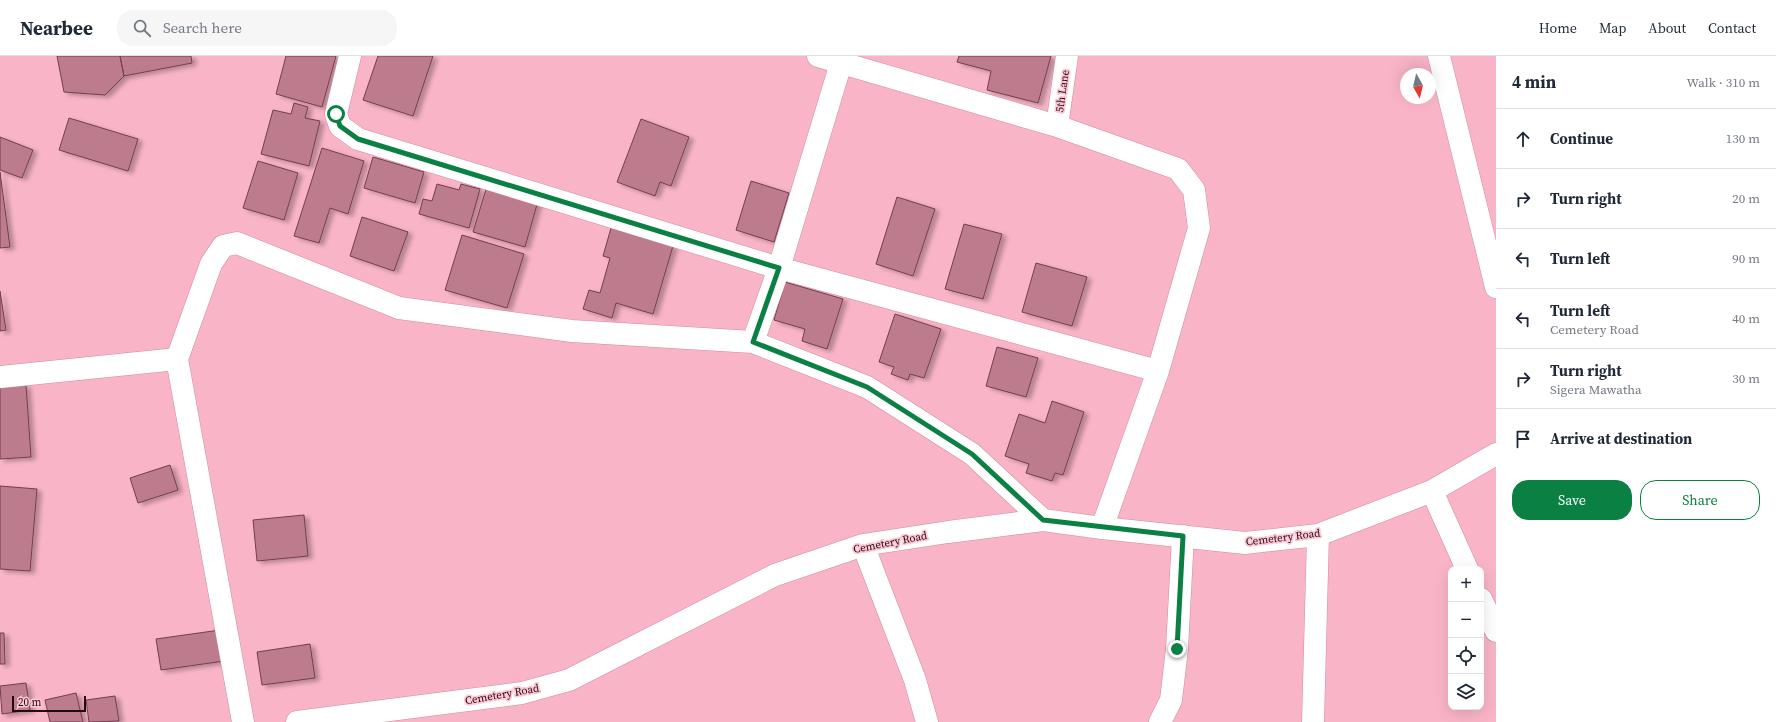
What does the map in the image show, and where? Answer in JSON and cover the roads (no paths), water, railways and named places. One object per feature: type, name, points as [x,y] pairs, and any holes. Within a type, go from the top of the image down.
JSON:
[{"type":"street","points":[[350,56],[336,114],[340,126],[358,139],[779,268],[1158,371]]},
{"type":"street","points":[[818,56],[1057,126],[1178,170],[1194,190],[1199,228],[1158,371],[1102,528]]},
{"type":"street","name":"5th Lane","points":[[1057,126],[1067,56]]},
{"type":"street","points":[[1439,56],[1496,287]]},
{"type":"street","points":[[753,342],[779,268],[841,63]]},
{"type":"street","points":[[242,722],[177,359],[211,264],[223,246],[237,243],[399,308],[572,331],[753,342],[867,387],[972,454],[1043,520]]},
{"type":"street","points":[[0,377],[177,359]]},
{"type":"street","name":"Cemetery Road","points":[[297,722],[522,693],[569,680],[775,575],[863,545],[1043,520],[1102,528],[1245,543],[1318,535],[1432,491],[1496,454]]},
{"type":"street","points":[[1432,491],[1466,566]]},
{"type":"street","points":[[1312,722],[1318,535]]},
{"type":"street","points":[[1160,722],[1171,700],[1172,693],[1177,649],[1183,536]]},
{"type":"street","points":[[863,545],[915,680],[927,722]]},
{"type":"street","points":[[1482,602],[1496,631]]}]
